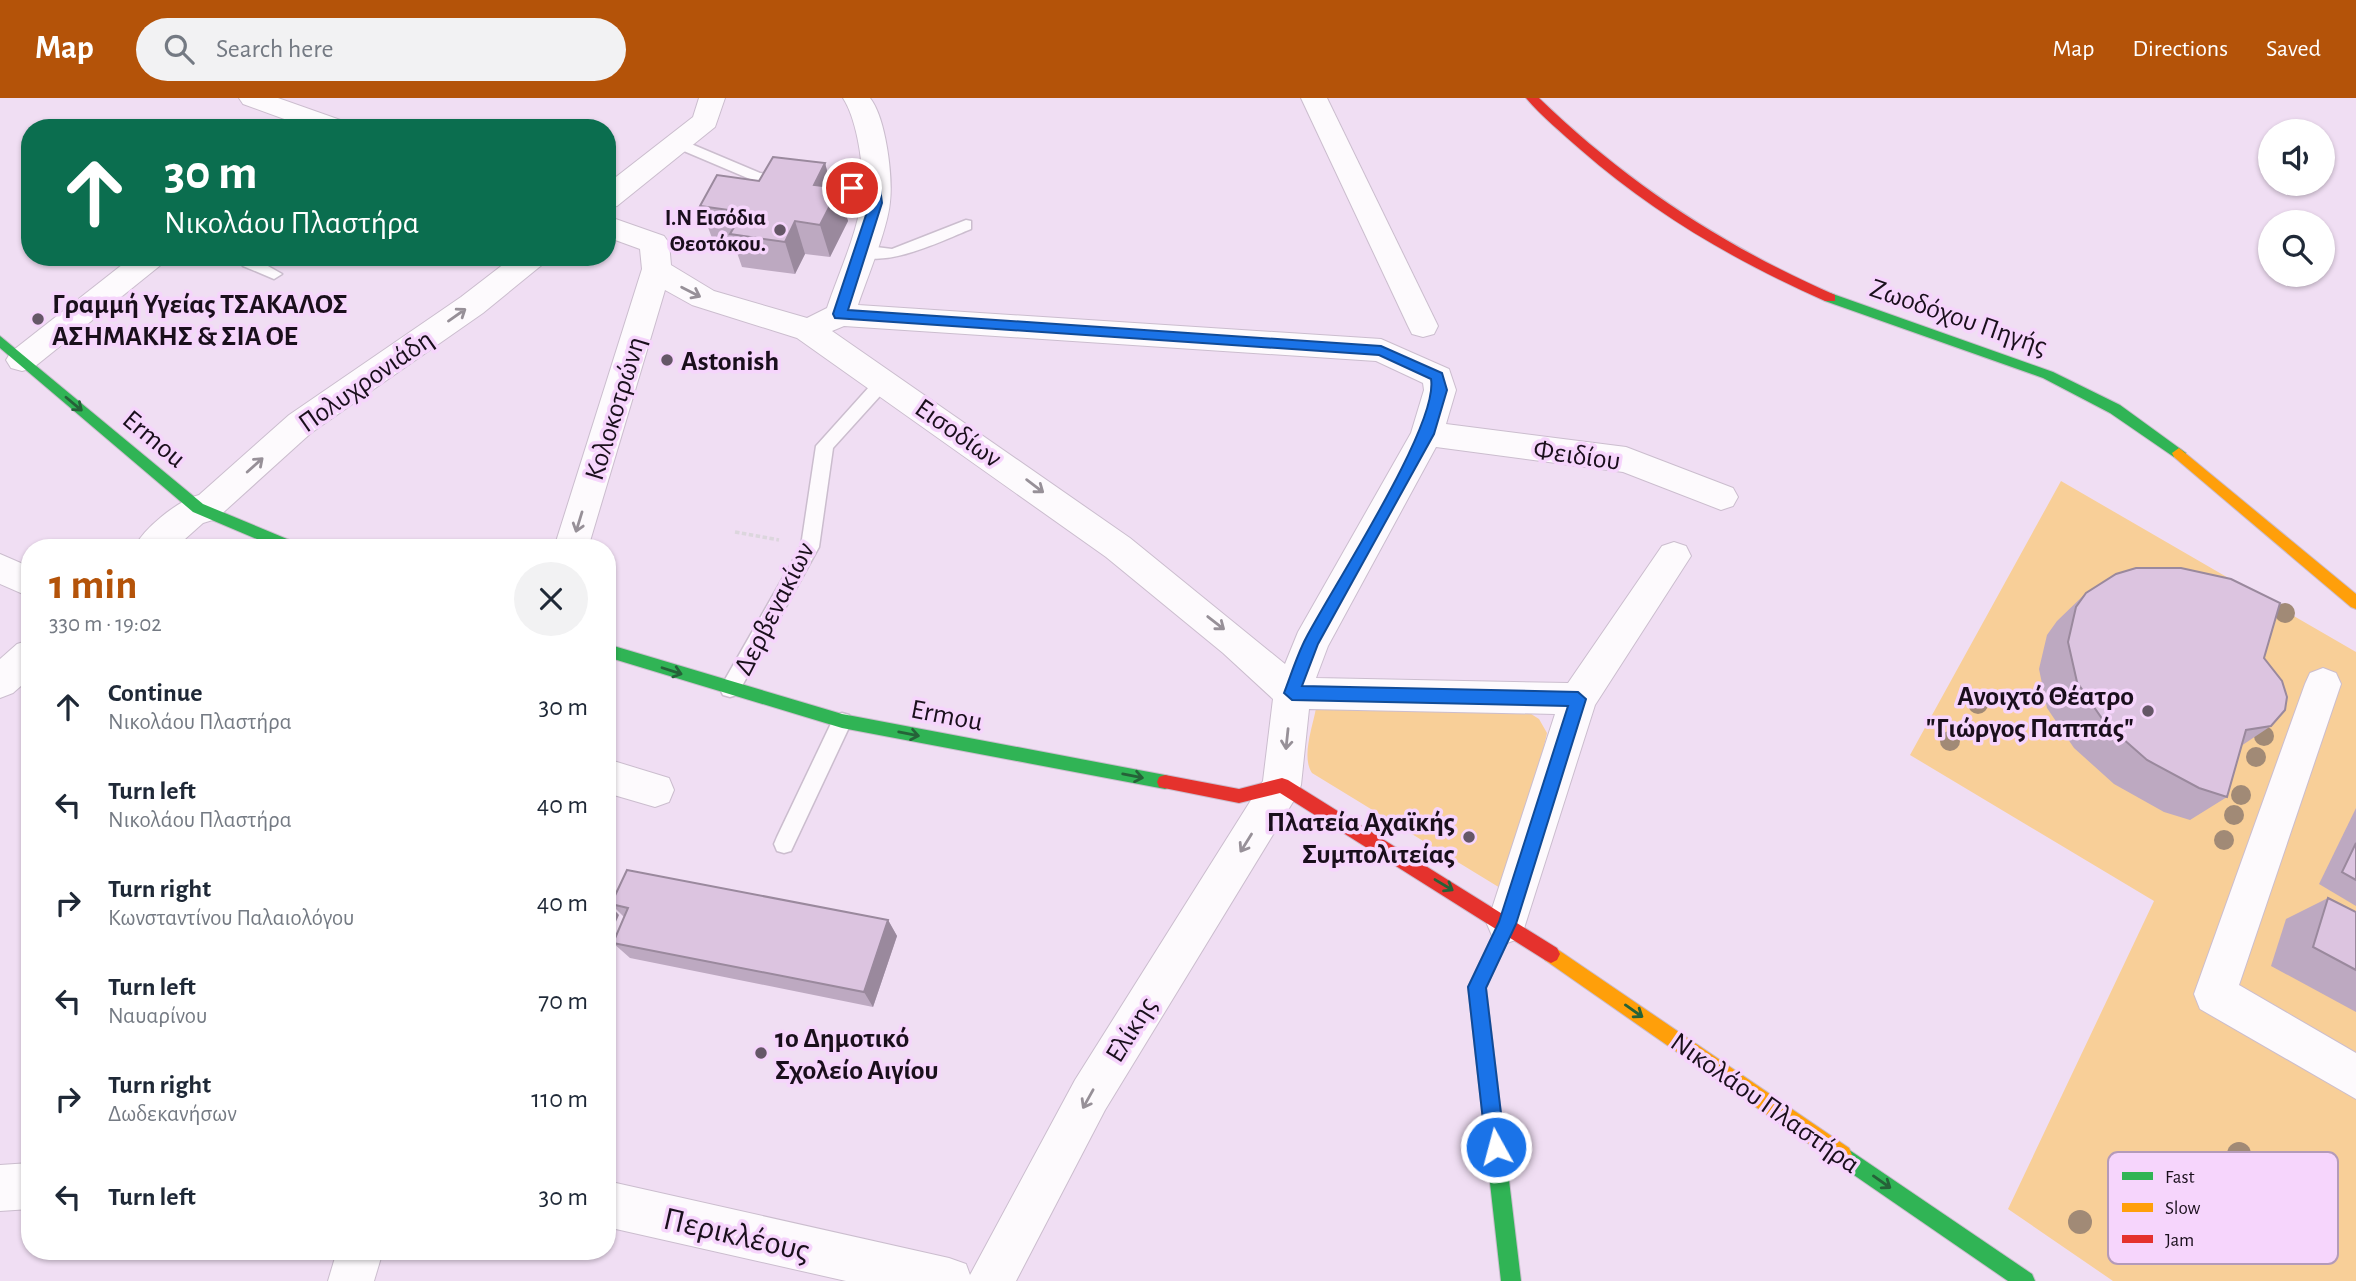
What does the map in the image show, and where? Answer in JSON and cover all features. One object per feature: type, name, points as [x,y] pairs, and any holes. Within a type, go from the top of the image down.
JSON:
[{"type":"street","points":[[252,98],[307,119]]},
{"type":"street","points":[[616,192],[705,121],[712,98]]},
{"type":"street","points":[[840,314],[876,203],[873,149],[864,108],[856,98]]},
{"type":"street","points":[[1314,98],[1423,326]]},
{"type":"street","name":"Ζωοδόχου Πηγής","points":[[1532,98],[1562,131],[1623,183],[1715,240],[1797,284],[1843,303],[2001,354],[2075,387],[2136,421],[2201,469],[2356,603]]},
{"type":"street","points":[[616,229],[654,243],[657,269]]},
{"type":"street","points":[[11,350],[138,266]]},
{"type":"street","name":"Πολυχρονιάδη","points":[[163,539],[300,424],[472,305],[522,266]]},
{"type":"street","name":"Εισοδίων","points":[[657,269],[701,297],[780,318],[808,330],[975,442],[1223,629],[1292,693]]},
{"type":"street","name":"Κολοκοτρώνη","points":[[574,539],[657,269]]},
{"type":"street","points":[[808,330],[840,314],[1381,350],[1438,377],[1440,390],[1427,434],[1311,643],[1292,693],[1282,785]]},
{"type":"street","name":"Ermou","points":[[11,350],[201,509],[273,539]]},
{"type":"street","name":"Φειδίου","points":[[1427,434],[1626,460],[1721,498]]},
{"type":"street","points":[[1511,1281],[1477,987],[1507,924],[1578,699],[1674,556]]},
{"type":"street","points":[[0,568],[21,578]]},
{"type":"street","name":"Ermou","points":[[616,653],[842,721],[1239,796],[1282,785]]},
{"type":"street","points":[[0,682],[21,663]]},
{"type":"street","points":[[2323,684],[2215,994],[2356,1077]]},
{"type":"street","points":[[1292,693],[1578,699]]},
{"type":"street","points":[[616,779],[655,790]]},
{"type":"street","name":"Νικολάου Πλαστήρα","points":[[1282,785],[1507,924],[2025,1281]]},
{"type":"street","name":"Ελίκης","points":[[991,1281],[1090,1095],[1282,785]]},
{"type":"street","points":[[0,1188],[21,1187]]},
{"type":"street","name":"Περικλέους","points":[[616,1206],[949,1281]]},
{"type":"street","points":[[351,1281],[357,1260]]},
{"type":"lane","points":[[677,143],[757,177],[875,191]]},
{"type":"lane","points":[[860,250],[893,254],[966,225]]},
{"type":"lane","points":[[257,266],[274,274]]},
{"type":"lane","name":"Δερβενακίων","points":[[730,689],[810,547],[825,446],[884,381]]},
{"type":"lane","points":[[785,844],[842,721]]},
{"type":"path","points":[[735,532],[810,547]]},
{"type":"shaded area","points":[[2061,481],[2356,652],[2356,1281],[2113,1281],[2008,1209],[2154,901],[1910,755]]},
{"type":"shaded area","name":"Πλατεία Αχαϊκής Συμπολιτείας","points":[[1316,708],[1528,712],[1539,719],[1547,733],[1510,894],[1312,773],[1308,750]]},
{"type":"building","points":[[773,157],[825,163],[814,185],[839,188],[820,225],[795,221],[785,242],[730,234],[743,212],[700,206],[717,175],[759,181]]},
{"type":"building","name":"Ανοιχτό Θέατρο \"Γιώργος Παππάς\"","points":[[2136,568],[2181,568],[2231,579],[2280,603],[2264,658],[2282,681],[2287,697],[2285,710],[2271,726],[2246,730],[2227,797],[2199,788],[2147,760],[2105,723],[2077,682],[2068,642],[2076,607],[2086,593],[2116,574]]},
{"type":"building","points":[[2356,843],[2356,880],[2342,872]]},
{"type":"building","points":[[627,870],[888,920],[864,992],[616,944],[616,936],[628,908],[616,905],[616,893]]},
{"type":"building","points":[[2328,898],[2356,912],[2356,970],[2313,947]]},
{"type":"traffic: fast","points":[[1830,298],[2048,375],[2115,409],[2179,453]]},
{"type":"traffic: fast","points":[[0,341],[198,508],[272,539]]},
{"type":"traffic: fast","points":[[616,653],[842,721],[1165,782]]},
{"type":"traffic: fast","points":[[1507,924],[1477,987],[1511,1281]]},
{"type":"traffic: fast","points":[[1842,1155],[2025,1281]]},
{"type":"traffic: slow","points":[[2179,453],[2356,603]]},
{"type":"traffic: slow","points":[[1551,954],[1842,1155]]},
{"type":"traffic: jam","points":[[1532,98],[1599,159],[1671,213],[1748,260],[1830,298]]},
{"type":"traffic: jam","points":[[1165,782],[1239,796],[1282,785],[1551,954]]},
{"type":"place","name":"Ι.Ν Εισόδια Θεοτόκου.","points":[[780,230]]},
{"type":"place","name":"Γραμμή Υγείας ΤΣΑΚΑΛΟΣ ΑΣΗΜΑΚΗΣ & ΣΙΑ ΟΕ","points":[[38,319]]},
{"type":"place","name":"Astonish","points":[[667,360]]},
{"type":"place","name":"Ανοιχτό Θέατρο \"Γιώργος Παππάς\"","points":[[2148,711]]},
{"type":"place","name":"Πλατεία Αχαϊκής Συμπολιτείας","points":[[1469,837]]},
{"type":"place","name":"1o Δημοτικό Σχολείο Αιγίου","points":[[761,1053]]},
{"type":"route","points":[[852,188],[875,191],[876,203],[840,314],[1381,350],[1438,377],[1440,390],[1427,434],[1311,643],[1292,693],[1578,699],[1507,924],[1477,987],[1496,1147]]}]
